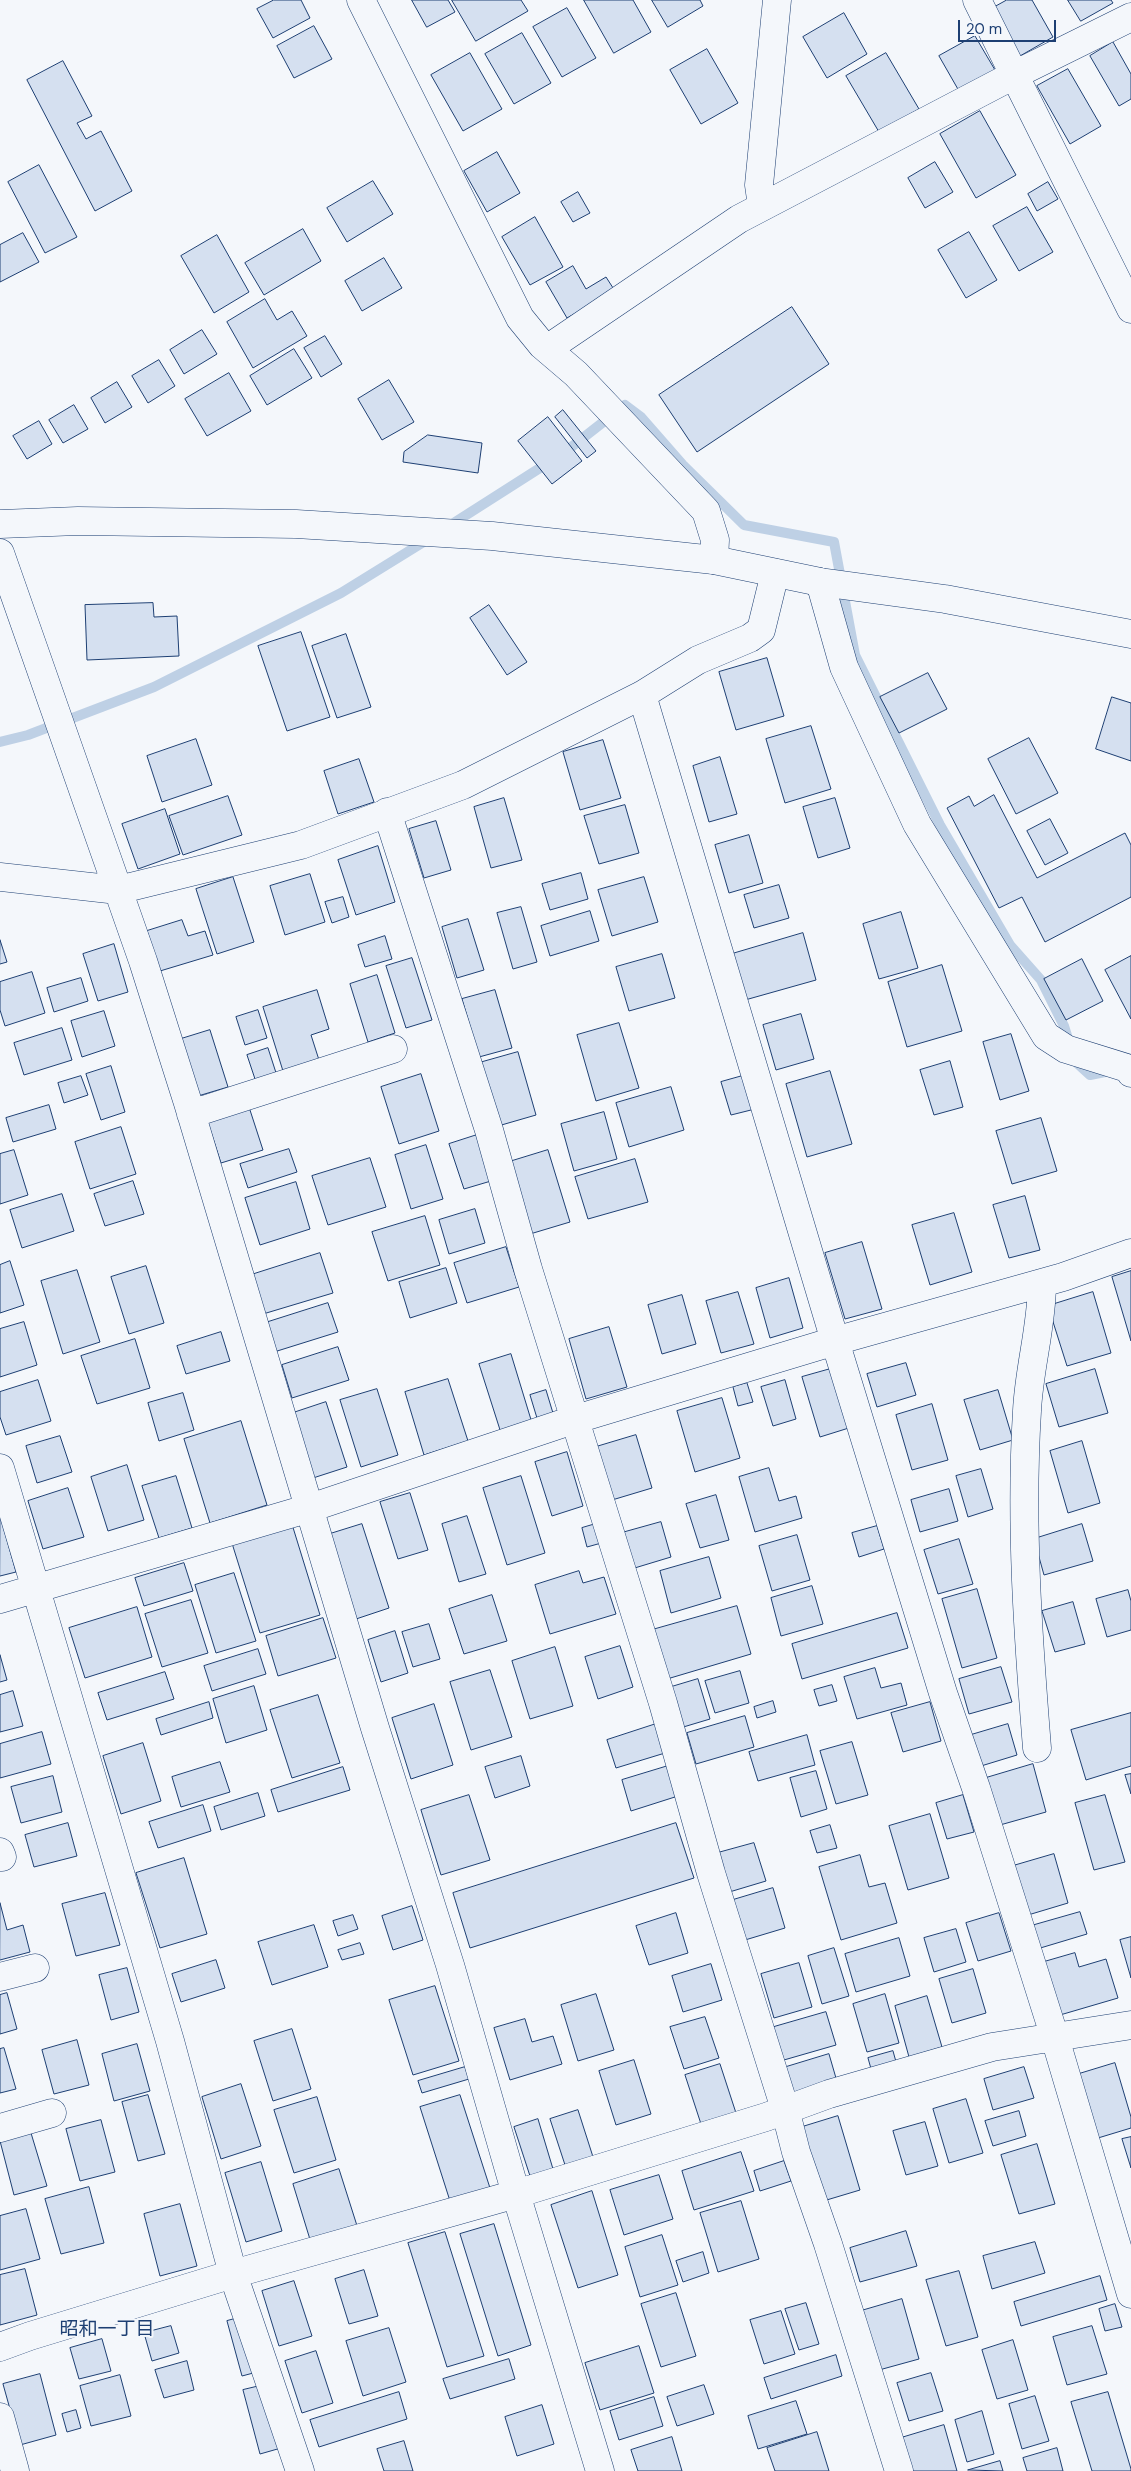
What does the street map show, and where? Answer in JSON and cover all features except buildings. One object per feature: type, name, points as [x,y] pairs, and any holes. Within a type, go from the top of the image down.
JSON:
[{"type":"street","points":[[361,0],[520,318],[547,349],[576,374],[706,511],[715,540],[714,560]]},
{"type":"street","points":[[762,206],[759,185],[777,0]]},
{"type":"street","points":[[977,0],[1131,309]]},
{"type":"street","points":[[547,349],[705,240],[762,206],[1014,75],[1131,17]]},
{"type":"street","points":[[0,524],[78,521],[296,524],[492,536],[714,560],[820,582],[945,600],[1131,634]]},
{"type":"street","points":[[0,553],[118,890],[191,1114],[375,1728],[450,1965],[516,2194],[600,2471]]},
{"type":"street","points":[[0,877],[118,890],[300,845],[463,785],[642,695],[698,660],[740,644],[761,630],[775,573]]},
{"type":"street","points":[[820,582],[844,667],[914,816],[1046,1036],[1066,1049],[1130,1069],[1131,1073]]},
{"type":"street","points":[[642,695],[835,1341],[943,1693],[1055,2038],[1131,2294]]},
{"type":"street","points":[[387,812],[489,1130],[573,1420],[601,1502],[663,1703],[711,1873],[785,2109],[796,2152],[828,2244],[899,2471]]},
{"type":"street","points":[[191,1114],[393,1050]]},
{"type":"street","points":[[0,1599],[310,1508],[573,1420],[835,1341],[1042,1283],[1131,1253]]},
{"type":"street","points":[[1037,1748],[1024,1551],[1024,1476],[1027,1408],[1042,1309],[1042,1283]]},
{"type":"street","points":[[0,1468],[170,2040],[233,2274],[300,2471]]},
{"type":"street","points":[[0,1977],[35,1968]]},
{"type":"street","points":[[0,2347],[30,2336],[233,2274],[516,2194],[785,2109],[992,2047],[1131,2025]]},
{"type":"street","points":[[0,2128],[52,2113]]},
{"type":"street","points":[[0,2417],[15,2471]]},
{"type":"waterway","points":[[449,526],[565,452],[625,405],[641,417],[683,465],[744,525],[834,542],[855,655],[940,825],[1010,945],[1041,980],[1064,1026],[1070,1045]]},
{"type":"waterway","points":[[0,742],[28,735],[154,687],[341,593],[430,538]]},
{"type":"waterway","points":[[1075,1058],[1078,1064],[1090,1075],[1110,1071]]},
{"type":"district","name":"昭和一丁目","points":[[107,2330]]}]
